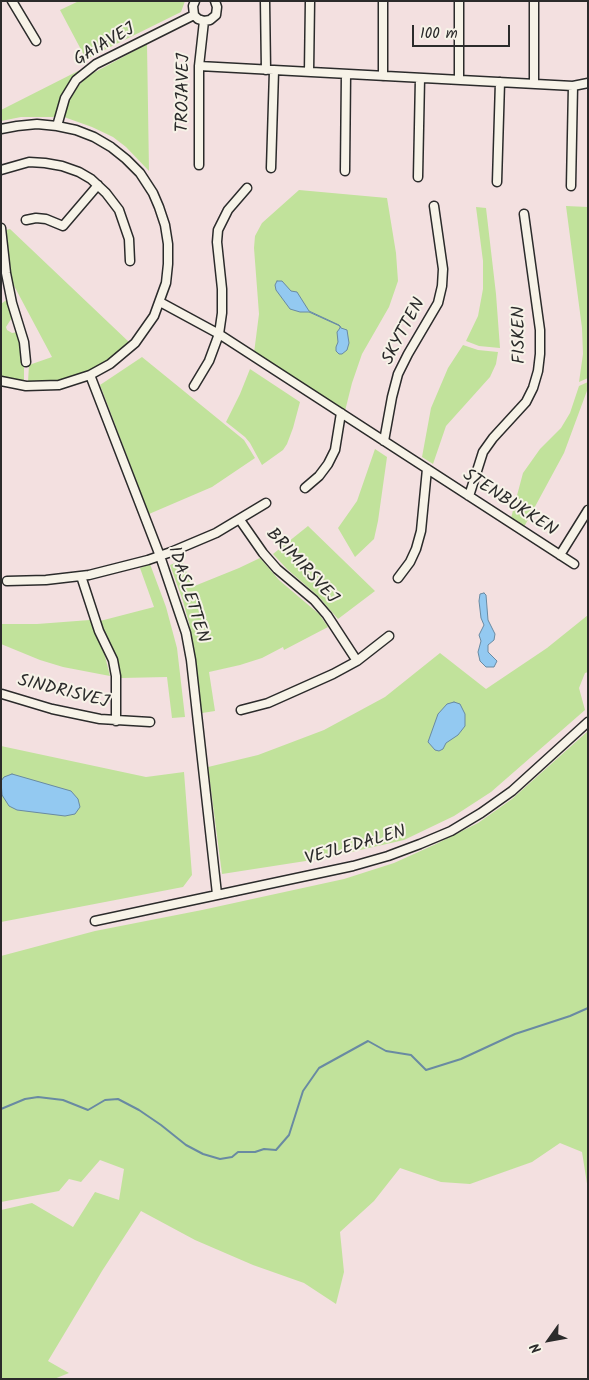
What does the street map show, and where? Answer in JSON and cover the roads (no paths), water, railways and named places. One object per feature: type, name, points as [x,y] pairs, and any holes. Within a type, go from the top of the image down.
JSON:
[{"type":"street","points":[[12,1],[36,41]]},
{"type":"street","points":[[195,1],[192,6],[194,15],[204,22],[216,15],[217,7],[215,1]]},
{"type":"street","points":[[265,1],[270,70],[271,168]]},
{"type":"street","points":[[309,72],[310,1]]},
{"type":"street","points":[[383,1],[383,76]]},
{"type":"street","points":[[459,1],[459,80]]},
{"type":"street","points":[[534,1],[534,84]]},
{"type":"street","name":"GAIAVEJ","points":[[57,126],[65,98],[76,80],[96,64],[194,15]]},
{"type":"street","name":"TROJAVEJ","points":[[199,165],[199,66],[204,22]]},
{"type":"street","points":[[199,66],[573,86],[588,83]]},
{"type":"street","points":[[345,171],[346,74]]},
{"type":"street","points":[[418,177],[420,78]]},
{"type":"street","points":[[497,182],[500,82]]},
{"type":"street","points":[[571,186],[573,86]]},
{"type":"street","points":[[1,129],[37,124],[57,126],[76,130],[94,137],[111,147],[140,173],[153,193],[165,225],[168,244],[166,283],[160,302],[148,325],[135,343],[110,364],[90,375],[70,382],[48,386],[26,386],[1,381]]},
{"type":"street","points":[[1,170],[29,162],[62,166],[91,179],[106,192],[119,210],[129,239],[130,261]]},
{"type":"street","points":[[26,220],[46,219],[63,226],[98,186]]},
{"type":"street","points":[[194,386],[209,361],[219,334],[222,313],[222,289],[217,242],[218,230],[228,210],[247,188]]},
{"type":"street","name":"SKYTTEN","points":[[384,441],[398,374],[438,303],[442,286],[443,269],[434,206]]},
{"type":"street","name":"FISKEN","points":[[469,496],[483,452],[492,438],[526,402],[538,371],[540,330],[524,214]]},
{"type":"street","points":[[1,228],[6,273],[12,303],[24,342],[26,362]]},
{"type":"street","name":"STENBUKKEN","points":[[160,302],[219,334],[574,564]]},
{"type":"street","name":"IDASLETTEN","points":[[90,375],[160,556],[186,633],[191,660],[217,894]]},
{"type":"street","points":[[305,488],[319,476],[335,450],[341,413]]},
{"type":"street","points":[[398,578],[410,562],[421,531],[427,469]]},
{"type":"street","name":"BRIMIRSVEJ","points":[[160,556],[216,533],[266,503]]},
{"type":"street","points":[[560,555],[588,510]]},
{"type":"street","name":"BRIMIRSVEJ","points":[[240,520],[263,554],[277,569],[314,600],[327,615],[357,661]]},
{"type":"street","points":[[7,580],[46,580],[81,576],[116,569],[160,556]]},
{"type":"street","name":"SINDRISVEJ","points":[[81,576],[99,631],[113,660],[116,676],[116,721]]},
{"type":"street","points":[[242,710],[304,688],[357,661],[389,636]]},
{"type":"street","name":"SINDRISVEJ","points":[[2,694],[52,709],[116,721],[150,722]]},
{"type":"street","name":"VEJLEDALEN","points":[[95,921],[353,866],[388,856],[451,831],[512,791],[588,722]]},
{"type":"water","points":[[277,281],[282,281],[291,291],[297,292],[309,311],[340,326],[309,312],[290,309],[276,290],[275,285]]},
{"type":"water","points":[[340,326],[347,330],[349,343],[347,350],[342,354],[336,351],[338,342],[337,332]]},
{"type":"water","points":[[484,593],[486,595],[488,620],[495,634],[494,640],[488,645],[488,652],[497,661],[494,667],[486,667],[480,661],[478,652],[481,641],[479,635],[484,625],[481,618],[479,601],[480,594]]},
{"type":"water","points":[[454,702],[460,704],[465,714],[465,726],[458,735],[446,743],[443,749],[435,750],[428,742],[438,714],[447,704]]},
{"type":"water","points":[[12,774],[71,791],[78,799],[80,807],[75,814],[65,816],[17,810],[9,806],[2,795],[1,781],[4,777]]},
{"type":"waterway","points":[[1,1109],[25,1099],[38,1097],[63,1100],[88,1110],[105,1100],[118,1099],[139,1110],[186,1145],[203,1154],[220,1159],[232,1157],[238,1152],[255,1152],[264,1149],[276,1150],[289,1135],[303,1091],[319,1068],[368,1041],[386,1051],[411,1055],[426,1070],[461,1059],[515,1034],[588,1008]]}]
